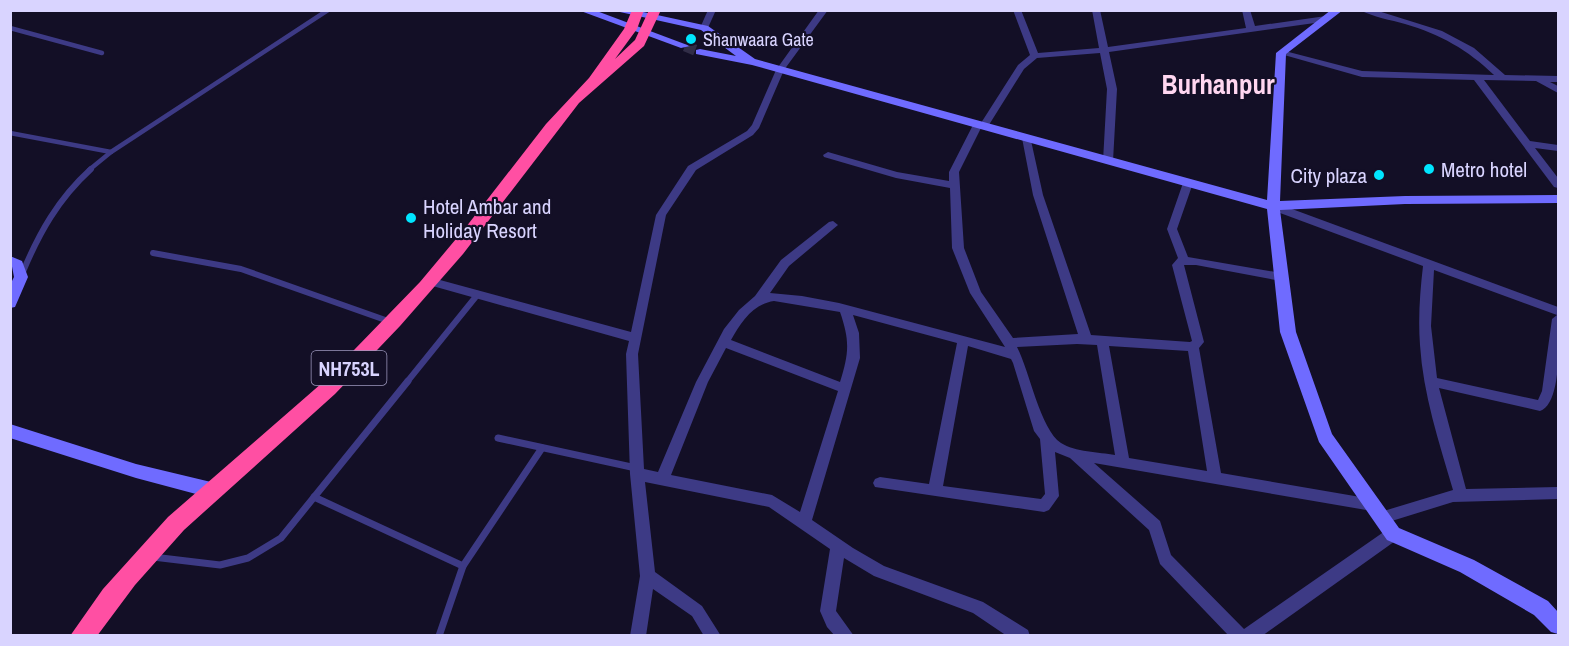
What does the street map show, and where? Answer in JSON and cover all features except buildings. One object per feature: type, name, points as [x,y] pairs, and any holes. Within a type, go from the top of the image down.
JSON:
[{"type":"highway","name":"NH753L","points":[[594,81],[615,69],[647,33],[654,15]]},
{"type":"highway","name":"NH753L","points":[[82,636],[146,555],[211,490],[342,375],[393,322],[472,231],[542,138],[594,81],[636,18]]},
{"type":"main road","points":[[583,10],[636,18],[654,15],[704,28],[753,62]]},
{"type":"main road","points":[[616,10],[636,18],[647,33],[685,46]]},
{"type":"main road","points":[[1332,15],[1281,53],[1273,206],[1288,332],[1325,438],[1393,534],[1467,566],[1513,591],[1541,608],[1558,625]]},
{"type":"main road","points":[[700,52],[753,62],[1273,206],[1405,200],[1558,199]]},
{"type":"main road","points":[[10,261],[20,271],[21,277],[10,303]]},
{"type":"main road","points":[[10,431],[136,471],[211,490]]},
{"type":"street","points":[[704,28],[712,10]]},
{"type":"street","points":[[638,636],[648,576],[637,471],[632,354],[661,215],[692,168],[750,134],[756,126],[780,70],[824,10]]},
{"type":"street","points":[[1017,10],[1035,56]]},
{"type":"street","points":[[1096,10],[1112,89],[1108,161]]},
{"type":"street","points":[[1246,10],[1251,29]]},
{"type":"street","points":[[1364,10],[1448,36],[1475,50],[1503,78]]},
{"type":"street","points":[[1332,15],[1105,50],[1035,56],[1021,67],[981,125],[955,169],[958,248],[976,293],[1012,349],[1038,423],[1047,439],[1056,447],[1074,454],[1372,504]]},
{"type":"street","points":[[1281,53],[1353,73],[1558,79]]},
{"type":"street","points":[[1477,77],[1558,185]]},
{"type":"street","points":[[1538,79],[1558,90]]},
{"type":"street","points":[[1027,138],[1038,195],[1086,339]]},
{"type":"street","points":[[1528,144],[1558,148]]},
{"type":"street","points":[[828,155],[896,175],[954,185]]},
{"type":"street","points":[[1184,260],[1172,229],[1188,183]]},
{"type":"street","points":[[1273,206],[1558,310]]},
{"type":"street","points":[[662,479],[724,342],[735,324],[759,299],[785,263],[833,225]]},
{"type":"street","points":[[759,299],[778,296],[845,309],[963,341],[1012,349],[1086,339],[1193,347],[1198,342],[1178,265],[1184,260],[1281,276]]},
{"type":"street","points":[[1429,263],[1425,299],[1426,348],[1441,427],[1461,495]]},
{"type":"street","points":[[429,281],[635,338]]},
{"type":"street","points":[[804,524],[845,389],[855,346],[845,309]]},
{"type":"street","points":[[1433,382],[1540,406],[1545,401],[1548,391],[1558,319]]},
{"type":"street","points":[[1102,340],[1123,462]]},
{"type":"street","points":[[935,491],[963,341]]},
{"type":"street","points":[[724,342],[845,389]]},
{"type":"street","points":[[1193,347],[1215,477]]},
{"type":"street","points":[[880,483],[1044,506],[1052,496],[1047,439]]},
{"type":"street","points":[[1074,454],[1155,526],[1165,559],[1240,636]]},
{"type":"street","points":[[637,471],[662,479],[772,501],[838,547],[879,571],[978,607],[1022,636]]},
{"type":"street","points":[[1382,518],[1461,495],[1558,493]]},
{"type":"street","points":[[1248,636],[1393,534]]},
{"type":"street","points":[[838,547],[828,611],[833,622],[846,636]]},
{"type":"street","points":[[648,576],[697,612],[713,636]]},
{"type":"lane","points":[[21,277],[40,229],[52,208],[88,171],[111,152],[328,10]]},
{"type":"lane","points":[[10,28],[102,53]]},
{"type":"lane","points":[[10,133],[111,152]]},
{"type":"lane","points":[[153,253],[241,269],[393,322]]},
{"type":"lane","points":[[146,555],[194,564],[223,566],[240,563],[256,556],[281,538],[478,294]]},
{"type":"lane","points":[[498,438],[637,471]]},
{"type":"lane","points":[[439,636],[463,566],[542,448]]},
{"type":"lane","points":[[314,497],[463,566]]},
{"type":"tunnel","points":[[685,46],[700,52]]},
{"type":"place","name":"Shanwaara Gate","points":[[691,39]]},
{"type":"place","name":"Metro hotel","points":[[1429,169]]},
{"type":"place","name":"City plaza","points":[[1379,175]]},
{"type":"place","name":"Hotel Ambar and Holiday Resort","points":[[411,218]]},
{"type":"district","name":"Burhanpur","points":[[1218,84]]}]
